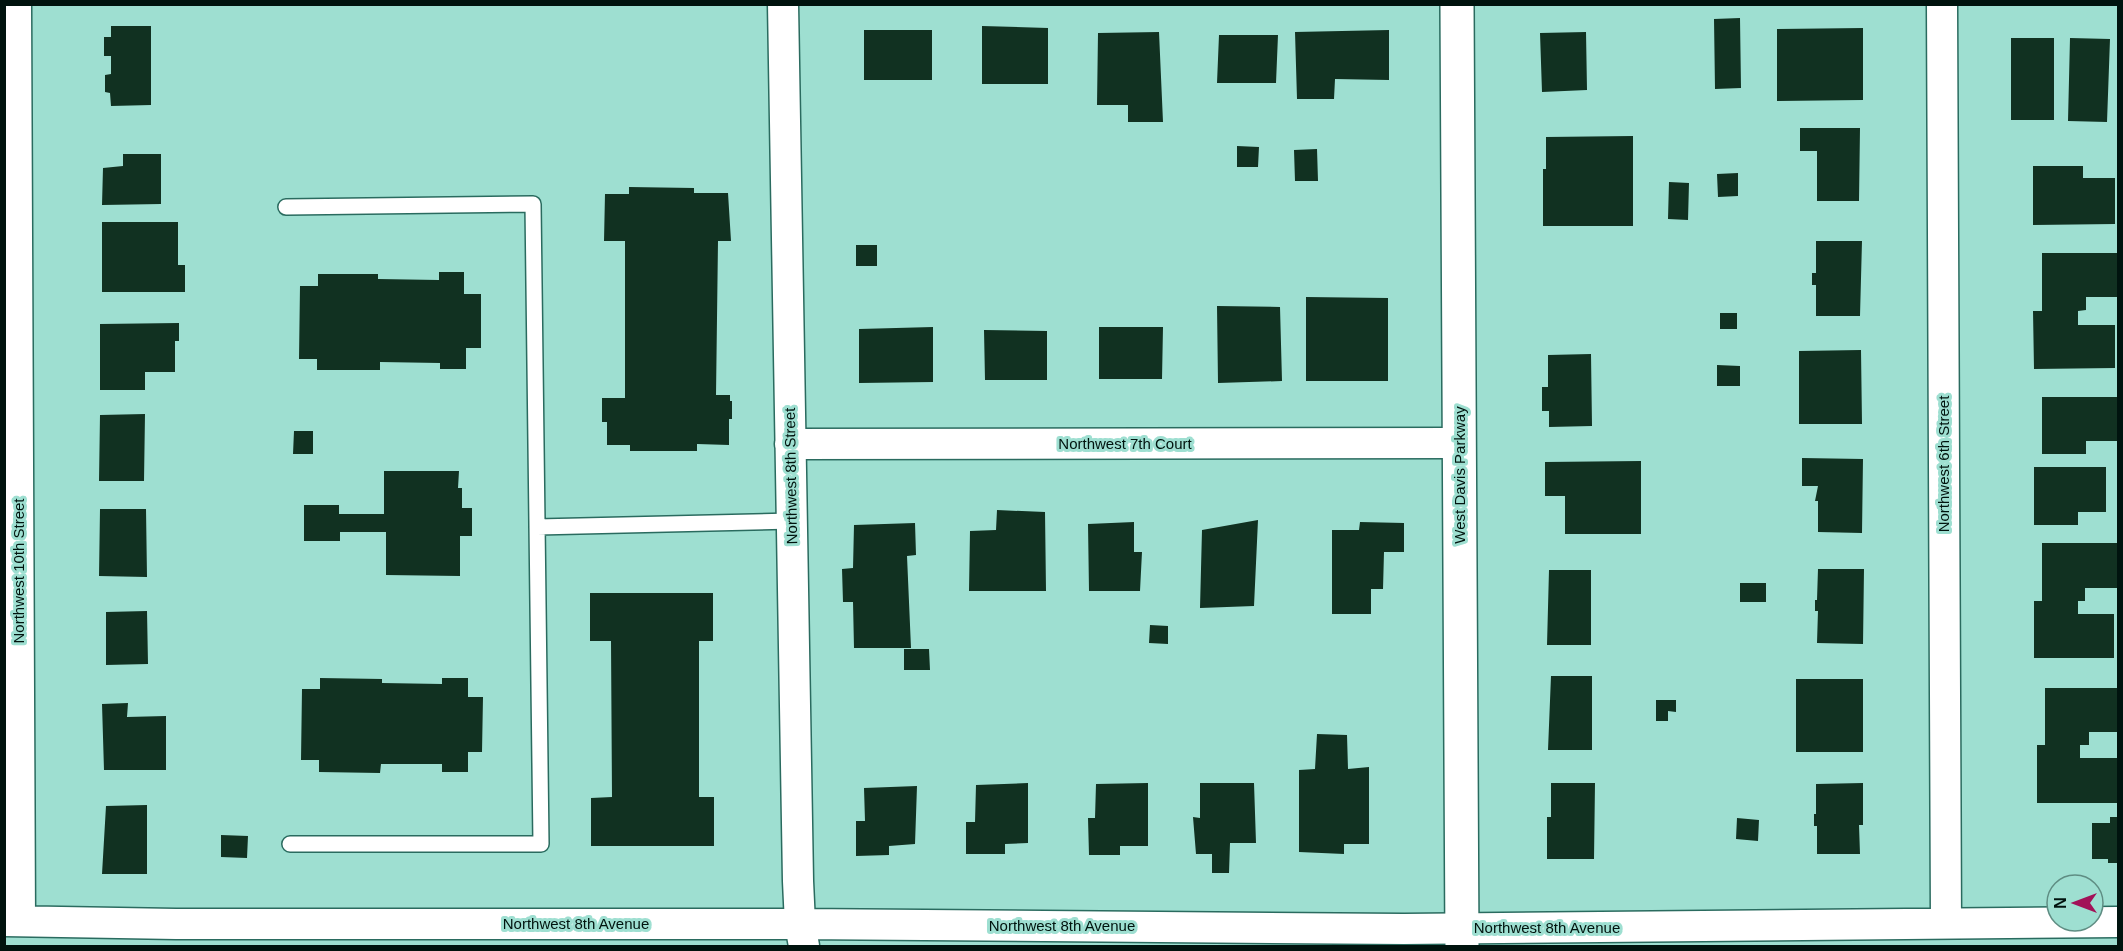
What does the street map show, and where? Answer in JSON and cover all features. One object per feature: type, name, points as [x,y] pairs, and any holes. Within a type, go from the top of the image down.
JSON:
[{"type":"street","name":"Northwest 10th Street","points":[[12,921],[16,4]]},
{"type":"street","name":"Northwest 8th Street","points":[[783,4],[790,444],[802,935]]},
{"type":"street","name":"West Davis Parkway","points":[[1457,4],[1462,937]]},
{"type":"street","name":"Northwest 6th Street","points":[[1942,4],[1946,923]]},
{"type":"street","name":"Northwest 7th Court","points":[[790,444],[1460,443]]},
{"type":"street","name":"Northwest 8th Avenue","points":[[12,921],[176,935],[1462,937],[1946,923],[2118,922]]},
{"type":"lane","points":[[286,207],[533,204],[541,844],[290,844]]},
{"type":"lane","points":[[537,527],[792,521]]},
{"type":"building","points":[[1740,18],[1741,88],[1715,89],[1714,19]]},
{"type":"building","points":[[111,26],[151,26],[151,105],[111,106],[110,93],[105,92],[105,75],[111,74],[111,56],[104,56],[104,37],[111,37]]},
{"type":"building","points":[[982,26],[1048,28],[1048,84],[982,84]]},
{"type":"building","points":[[1863,28],[1863,100],[1777,101],[1777,29]]},
{"type":"building","points":[[864,30],[932,30],[932,80],[864,80]]},
{"type":"building","points":[[1389,30],[1389,80],[1335,79],[1334,99],[1297,99],[1295,32]]},
{"type":"building","points":[[1159,32],[1163,122],[1128,122],[1128,105],[1097,105],[1098,33]]},
{"type":"building","points":[[1586,32],[1587,90],[1542,92],[1540,33]]},
{"type":"building","points":[[1219,35],[1278,35],[1276,83],[1217,83]]},
{"type":"building","points":[[2011,38],[2054,38],[2054,120],[2011,120]]},
{"type":"building","points":[[2070,38],[2110,39],[2107,122],[2068,121]]},
{"type":"building","points":[[1800,128],[1860,128],[1859,201],[1817,201],[1817,151],[1800,151]]},
{"type":"building","points":[[1633,136],[1633,226],[1543,226],[1543,169],[1546,169],[1546,137]]},
{"type":"building","points":[[1237,146],[1259,147],[1258,167],[1237,167]]},
{"type":"building","points":[[1317,149],[1318,181],[1295,181],[1294,150]]},
{"type":"building","points":[[123,154],[161,154],[161,204],[102,205],[103,168],[123,166]]},
{"type":"building","points":[[2033,166],[2083,166],[2083,178],[2115,178],[2115,224],[2033,225]]},
{"type":"building","points":[[1738,173],[1738,196],[1718,197],[1717,174]]},
{"type":"building","points":[[1669,182],[1689,183],[1688,220],[1668,219]]},
{"type":"building","points":[[629,187],[694,188],[694,193],[728,193],[731,241],[718,241],[716,395],[730,395],[730,401],[732,401],[729,445],[697,444],[697,451],[630,451],[630,445],[607,445],[607,422],[602,422],[602,398],[625,398],[625,241],[604,241],[605,194],[629,194]]},
{"type":"building","points":[[102,222],[178,222],[178,265],[185,265],[185,292],[102,292]]},
{"type":"building","points":[[1816,241],[1862,241],[1860,316],[1816,316],[1816,285],[1812,285],[1812,273],[1816,273]]},
{"type":"building","points":[[856,245],[877,245],[877,266],[856,266]]},
{"type":"building","points":[[2042,253],[2118,253],[2118,297],[2086,297],[2086,310],[2078,311],[2078,325],[2115,325],[2115,368],[2034,369],[2033,311],[2042,311]]},
{"type":"building","points":[[439,272],[464,272],[464,294],[481,294],[481,348],[466,348],[466,369],[440,369],[440,363],[380,362],[380,370],[317,370],[317,359],[299,359],[300,286],[318,286],[318,274],[378,274],[378,279],[439,280]]},
{"type":"building","points":[[1306,297],[1388,298],[1388,381],[1306,381]]},
{"type":"building","points":[[1217,306],[1280,307],[1282,381],[1218,383]]},
{"type":"building","points":[[1720,313],[1737,313],[1737,329],[1720,329]]},
{"type":"building","points":[[179,323],[179,341],[175,341],[175,372],[145,372],[145,390],[100,390],[100,324]]},
{"type":"building","points":[[933,327],[933,382],[859,383],[859,329]]},
{"type":"building","points":[[1099,327],[1163,327],[1162,379],[1099,379]]},
{"type":"building","points":[[984,330],[1047,331],[1047,380],[985,380]]},
{"type":"building","points":[[1861,350],[1862,424],[1799,424],[1799,351]]},
{"type":"building","points":[[1591,354],[1592,426],[1549,427],[1549,411],[1542,411],[1542,387],[1548,387],[1548,355]]},
{"type":"building","points":[[1717,365],[1740,366],[1740,386],[1717,386]]},
{"type":"building","points":[[2042,397],[2118,397],[2118,441],[2086,441],[2086,454],[2042,454]]},
{"type":"building","points":[[145,414],[144,481],[99,481],[100,415]]},
{"type":"building","points":[[294,431],[313,431],[313,454],[293,454]]},
{"type":"building","points":[[1802,458],[1863,459],[1862,533],[1818,532],[1818,501],[1815,501],[1818,486],[1802,486]]},
{"type":"building","points":[[1641,461],[1641,534],[1565,534],[1565,496],[1545,496],[1545,462]]},
{"type":"building","points":[[2034,467],[2106,467],[2106,512],[2078,512],[2078,525],[2034,525]]},
{"type":"building","points":[[384,471],[459,471],[458,488],[462,488],[462,508],[472,508],[472,536],[460,536],[460,576],[386,575],[386,532],[340,532],[340,541],[304,541],[304,505],[339,505],[339,514],[384,514]]},
{"type":"building","points":[[100,509],[146,509],[147,577],[99,576]]},
{"type":"building","points":[[997,510],[1045,512],[1046,591],[969,591],[970,531],[996,530]]},
{"type":"building","points":[[1258,520],[1254,606],[1200,608],[1202,530]]},
{"type":"building","points":[[1134,522],[1134,552],[1142,552],[1140,591],[1089,591],[1088,524]]},
{"type":"building","points":[[1360,522],[1404,523],[1404,552],[1384,552],[1383,589],[1371,589],[1371,614],[1332,614],[1332,530],[1359,530]]},
{"type":"building","points":[[915,523],[916,555],[907,556],[911,648],[854,648],[853,602],[843,602],[842,569],[853,568],[854,525]]},
{"type":"building","points":[[2042,543],[2118,543],[2118,588],[2085,588],[2085,601],[2078,601],[2078,614],[2114,614],[2114,658],[2034,658],[2034,601],[2042,601]]},
{"type":"building","points":[[1818,569],[1864,569],[1863,644],[1817,643],[1818,611],[1815,611],[1815,600],[1817,600]]},
{"type":"building","points":[[1549,570],[1591,570],[1591,645],[1547,645]]},
{"type":"building","points":[[1740,583],[1766,583],[1766,602],[1740,602]]},
{"type":"building","points":[[590,593],[713,593],[713,641],[699,641],[699,797],[714,797],[714,846],[591,846],[591,798],[612,797],[611,641],[590,641]]},
{"type":"building","points":[[147,611],[148,664],[106,665],[106,612]]},
{"type":"building","points":[[1150,625],[1168,626],[1168,644],[1149,643]]},
{"type":"building","points":[[904,649],[929,649],[930,670],[904,670]]},
{"type":"building","points":[[1551,676],[1592,676],[1592,750],[1548,750]]},
{"type":"building","points":[[320,678],[382,679],[382,683],[442,684],[442,678],[468,678],[468,697],[483,697],[482,752],[468,752],[468,772],[442,772],[442,764],[381,764],[380,773],[319,772],[319,760],[301,760],[302,689],[320,689]]},
{"type":"building","points":[[1796,679],[1863,679],[1863,752],[1796,752]]},
{"type":"building","points":[[2045,688],[2118,688],[2118,732],[2089,732],[2089,745],[2080,745],[2080,758],[2117,758],[2117,803],[2037,803],[2037,745],[2045,745]]},
{"type":"building","points":[[1656,700],[1676,700],[1676,712],[1668,711],[1668,721],[1656,721]]},
{"type":"building","points":[[128,703],[127,717],[166,716],[166,770],[104,770],[102,704]]},
{"type":"building","points":[[1317,734],[1347,735],[1348,769],[1369,767],[1369,844],[1344,844],[1344,854],[1299,852],[1299,770],[1315,769]]},
{"type":"building","points":[[1028,783],[1028,843],[1005,844],[1005,854],[966,854],[966,822],[975,822],[976,785]]},
{"type":"building","points":[[1148,783],[1148,846],[1120,846],[1120,855],[1089,855],[1088,818],[1095,818],[1096,784]]},
{"type":"building","points":[[1200,783],[1254,783],[1256,843],[1230,843],[1229,873],[1212,873],[1212,854],[1196,854],[1193,817],[1200,818]]},
{"type":"building","points":[[1551,783],[1595,783],[1594,859],[1547,859],[1547,817],[1551,817]]},
{"type":"building","points":[[1863,783],[1863,825],[1859,825],[1860,854],[1817,854],[1817,826],[1814,826],[1816,784]]},
{"type":"building","points":[[917,786],[915,844],[889,846],[889,855],[856,856],[856,821],[865,821],[864,788]]},
{"type":"building","points":[[147,805],[147,874],[102,874],[106,806]]},
{"type":"building","points":[[2110,817],[2118,817],[2118,863],[2108,863],[2108,859],[2092,859],[2092,823],[2110,823]]},
{"type":"building","points":[[1737,818],[1759,820],[1758,841],[1736,839]]},
{"type":"building","points":[[221,835],[248,836],[247,858],[221,857]]}]
